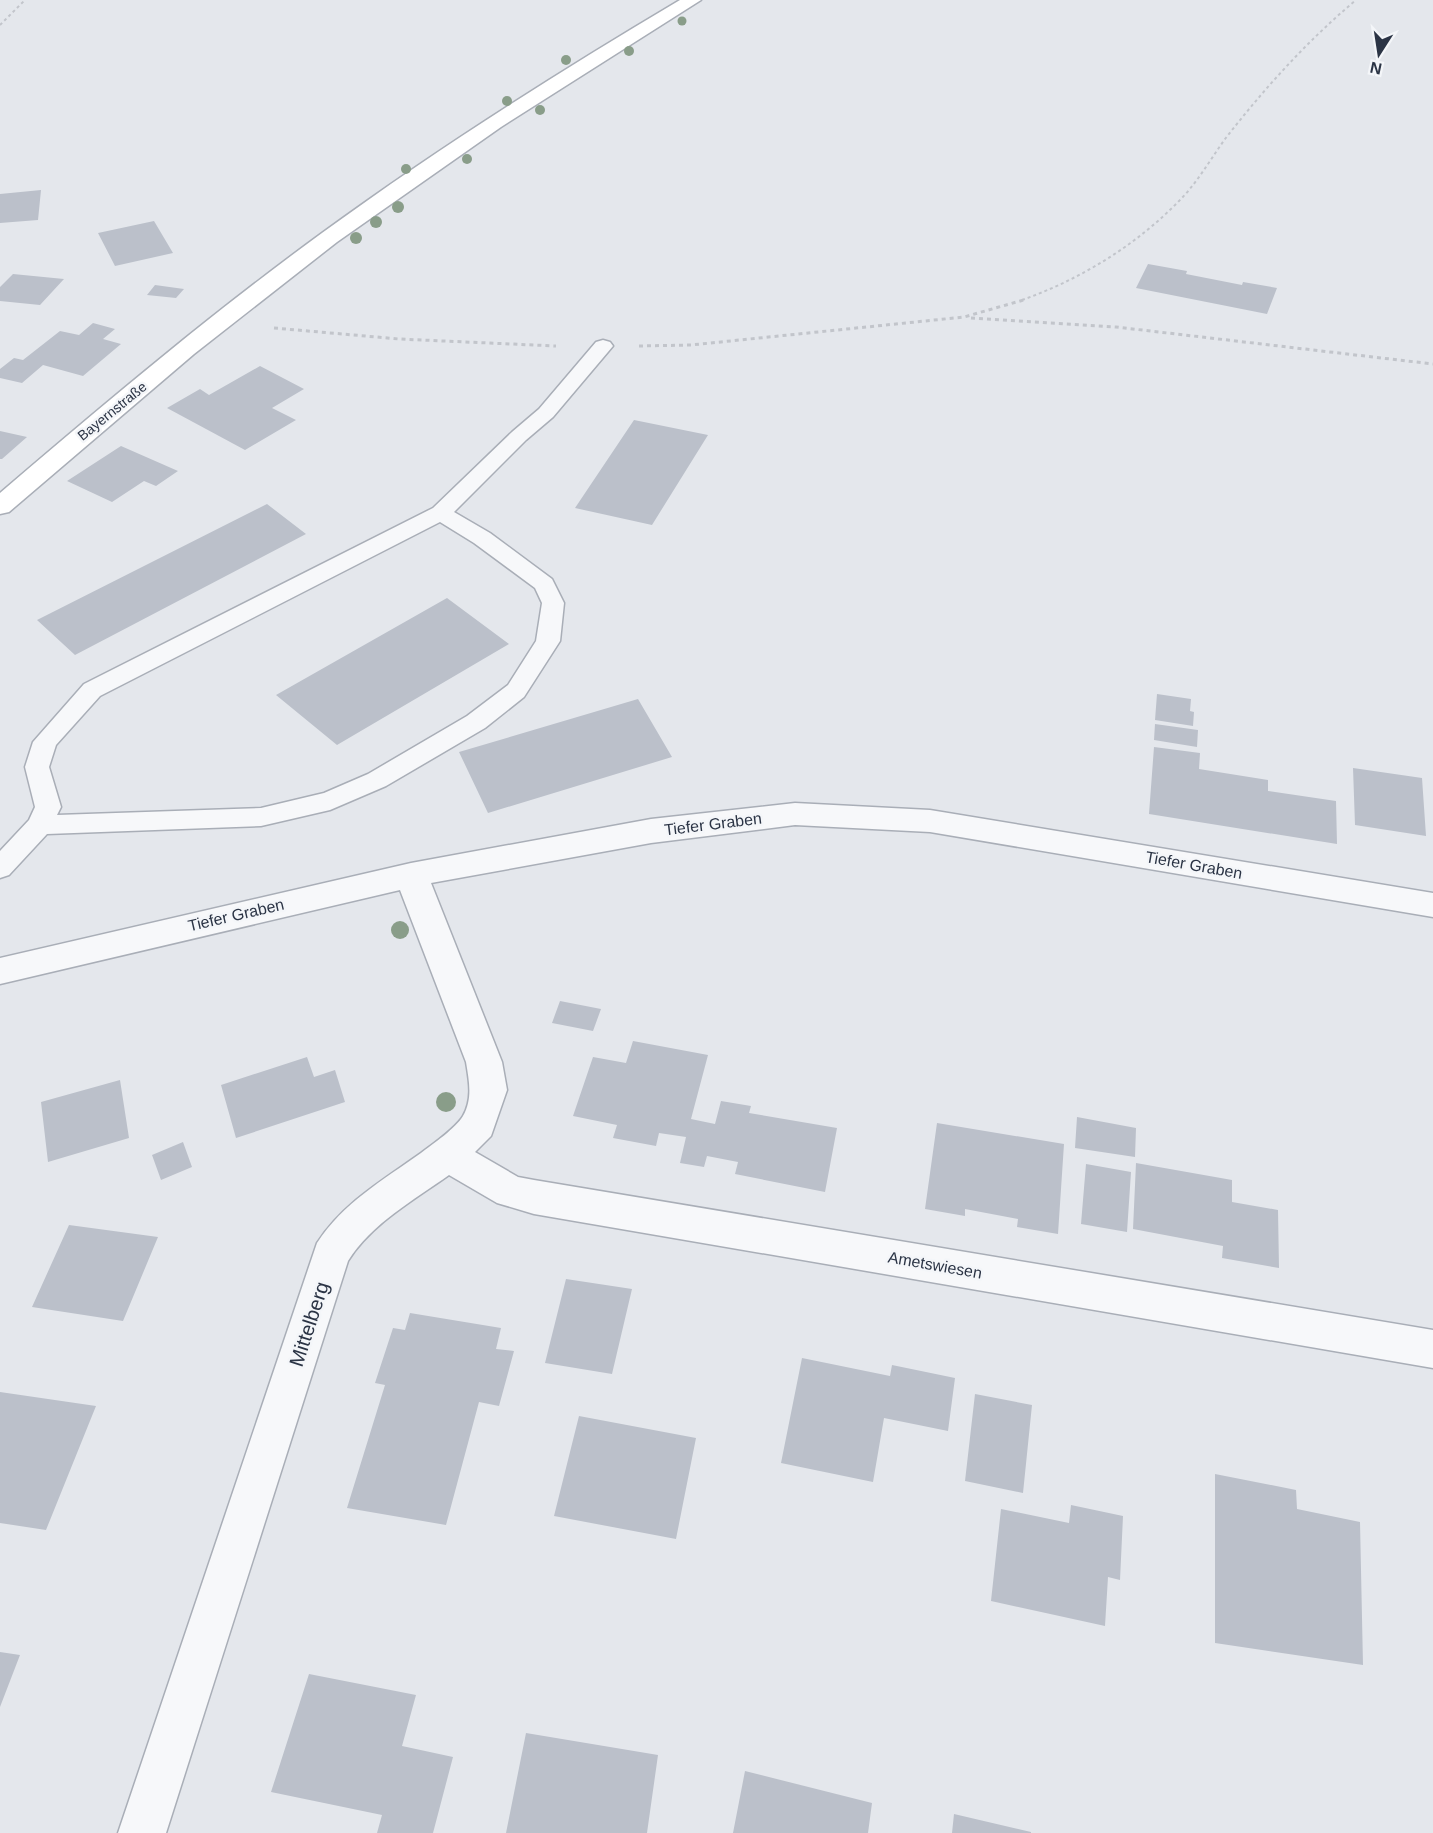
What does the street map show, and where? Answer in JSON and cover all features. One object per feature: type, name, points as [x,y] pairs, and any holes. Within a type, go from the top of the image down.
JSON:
[{"type":"street","name":"Bayernstraße","points":[[0,506],[93,426],[226,319],[377,203],[535,97],[692,0]]},
{"type":"street","name":"Tiefer Graben","points":[[0,972],[411,875],[651,831],[795,814],[930,821],[1433,905]]},
{"type":"street","name":"Mittelberg","points":[[142,1833],[331,1256],[344,1234],[360,1218],[447,1155],[478,1125],[489,1090],[484,1062],[411,875]]},
{"type":"street","name":"Ametswiesen","points":[[447,1155],[510,1191],[534,1197],[1433,1349]]},
{"type":"lane","points":[[0,868],[40,825],[48,807],[37,766],[45,742],[92,690],[441,513],[519,436],[546,414],[603,346]]},
{"type":"lane","points":[[40,825],[261,817],[330,801],[387,774],[476,722],[516,691],[548,641],[553,603],[544,584],[482,538],[441,513]]},
{"type":"path","points":[[0,25],[25,0]]},
{"type":"path","points":[[226,319],[278,328],[500,345],[691,345],[964,317],[1004,308],[1077,279],[1117,254],[1179,201],[1227,138],[1291,63],[1330,21],[1356,0]]},
{"type":"path","points":[[964,317],[1116,327],[1433,364]]},
{"type":"building","points":[[41,190],[38,220],[0,223],[0,194]]},
{"type":"building","points":[[154,221],[173,253],[115,266],[98,233]]},
{"type":"building","points":[[1148,264],[1242,285],[1243,282],[1277,288],[1267,314],[1136,288]]},
{"type":"building","points":[[13,274],[64,279],[40,305],[0,301],[0,287]]},
{"type":"building","points":[[155,285],[184,289],[176,298],[147,295]]},
{"type":"building","points":[[93,323],[115,329],[103,339],[121,344],[83,376],[43,365],[22,383],[0,378],[0,369],[14,358],[23,360],[60,331],[79,335]]},
{"type":"building","points":[[260,366],[304,389],[272,408],[296,420],[245,450],[167,408],[200,389],[209,395]]},
{"type":"building","points":[[634,420],[708,435],[652,525],[575,508]]},
{"type":"building","points":[[0,431],[27,437],[2,459],[0,459]]},
{"type":"building","points":[[121,446],[178,471],[156,486],[144,481],[112,502],[67,481]]},
{"type":"building","points":[[267,504],[306,534],[75,655],[37,620]]},
{"type":"building","points":[[447,598],[509,644],[337,745],[276,695]]},
{"type":"building","points":[[1157,694],[1191,699],[1190,711],[1194,712],[1193,726],[1155,720]]},
{"type":"building","points":[[638,699],[672,757],[488,813],[459,752]]},
{"type":"building","points":[[1155,724],[1198,730],[1197,747],[1154,740]]},
{"type":"building","points":[[1154,747],[1200,753],[1199,769],[1268,780],[1268,791],[1336,801],[1337,844],[1149,814]]},
{"type":"building","points":[[1353,768],[1422,778],[1426,836],[1355,825]]},
{"type":"building","points":[[560,1001],[601,1009],[593,1031],[552,1023]]},
{"type":"building","points":[[633,1041],[708,1055],[691,1119],[715,1124],[721,1101],[751,1106],[749,1113],[837,1128],[825,1192],[735,1174],[738,1162],[707,1156],[704,1167],[680,1163],[686,1137],[659,1133],[656,1146],[613,1138],[617,1125],[573,1116],[593,1057],[626,1063]]},
{"type":"building","points":[[307,1057],[314,1077],[335,1070],[345,1102],[236,1138],[221,1085]]},
{"type":"building","points":[[120,1080],[129,1138],[48,1162],[41,1102]]},
{"type":"building","points":[[1077,1117],[1136,1128],[1135,1157],[1075,1148]]},
{"type":"building","points":[[937,1123],[1064,1144],[1058,1234],[1017,1227],[1018,1219],[965,1209],[965,1216],[925,1209]]},
{"type":"building","points":[[183,1142],[192,1167],[161,1180],[152,1155]]},
{"type":"building","points":[[1136,1163],[1232,1180],[1232,1202],[1278,1210],[1279,1268],[1222,1258],[1223,1246],[1133,1229]]},
{"type":"building","points":[[1086,1164],[1131,1172],[1127,1232],[1081,1224]]},
{"type":"building","points":[[69,1225],[158,1237],[123,1321],[32,1307]]},
{"type":"building","points":[[566,1279],[632,1289],[612,1374],[545,1363]]},
{"type":"building","points":[[410,1313],[501,1328],[496,1349],[514,1351],[499,1406],[479,1402],[446,1525],[347,1508],[385,1385],[375,1383],[393,1328],[405,1330]]},
{"type":"building","points":[[802,1358],[890,1376],[892,1365],[955,1378],[948,1431],[884,1418],[873,1482],[781,1463]]},
{"type":"building","points":[[0,1392],[96,1406],[46,1530],[0,1523]]},
{"type":"building","points":[[975,1394],[1032,1405],[1023,1493],[965,1481]]},
{"type":"building","points":[[579,1416],[696,1438],[676,1539],[554,1516]]},
{"type":"building","points":[[1215,1474],[1296,1490],[1297,1509],[1360,1522],[1363,1665],[1215,1643]]},
{"type":"building","points":[[1071,1505],[1123,1516],[1120,1580],[1108,1577],[1105,1626],[991,1601],[1001,1509],[1069,1523]]},
{"type":"building","points":[[0,1652],[20,1655],[0,1707]]},
{"type":"building","points":[[309,1674],[416,1695],[402,1746],[453,1757],[433,1833],[377,1833],[382,1815],[271,1792]]},
{"type":"building","points":[[526,1733],[658,1755],[647,1833],[506,1833]]},
{"type":"building","points":[[745,1771],[872,1803],[868,1833],[733,1833]]},
{"type":"building","points":[[954,1814],[1031,1832],[1031,1833],[952,1833]]}]
